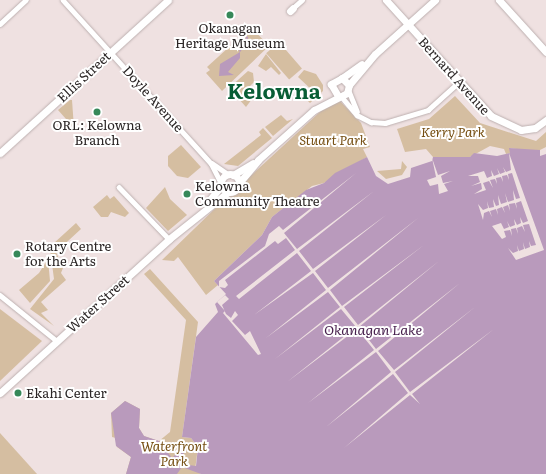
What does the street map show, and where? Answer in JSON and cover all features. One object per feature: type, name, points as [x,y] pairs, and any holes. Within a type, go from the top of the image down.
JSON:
[{"type":"main road","name":"Ellis Street","points":[[0,153],[168,0]]},
{"type":"main road","name":"Bernard Avenue","points":[[386,0],[459,82],[496,120],[522,130],[535,128],[546,120]]},
{"type":"main road","points":[[258,160],[230,174],[239,183],[258,160],[314,110],[331,88],[333,81],[342,78],[375,54],[435,0]]},
{"type":"main road","points":[[499,0],[546,52]]},
{"type":"main road","points":[[314,110],[340,96],[349,88],[375,54]]},
{"type":"main road","points":[[342,78],[349,88]]},
{"type":"main road","points":[[331,88],[340,96]]},
{"type":"main road","name":"Water Street","points":[[196,216],[230,174]]},
{"type":"main road","name":"Water Street","points":[[0,393],[169,239],[228,192],[236,190],[239,183]]},
{"type":"main road","points":[[221,184],[228,192]]},
{"type":"street","points":[[0,24],[26,0]]},
{"type":"street","name":"Doyle Avenue","points":[[63,0],[211,162],[230,174]]},
{"type":"street","points":[[291,9],[302,0]]},
{"type":"street","points":[[340,96],[361,118],[377,123],[408,117],[428,110],[459,82]]},
{"type":"street","points":[[349,88],[361,118]]},
{"type":"street","name":"Doyle Avenue","points":[[211,162],[221,184]]},
{"type":"street","points":[[119,187],[169,239]]},
{"type":"street","points":[[0,295],[57,341]]},
{"type":"green space","points":[[251,27],[269,46],[222,91],[206,73],[210,70],[207,67]]},
{"type":"green space","points":[[279,42],[302,68],[289,80],[266,53]]},
{"type":"green space","points":[[266,54],[281,73],[279,75],[271,67],[266,71],[258,66]]},
{"type":"green space","points":[[304,70],[316,74],[323,85],[323,91],[310,103],[305,98],[313,91],[298,77]]},
{"type":"green space","points":[[248,71],[253,73],[254,82],[245,91],[252,99],[246,107],[229,88]]},
{"type":"green space","name":"Kerry Park","points":[[455,96],[480,123],[536,141],[546,132],[546,147],[536,152],[510,148],[511,153],[506,154],[504,149],[490,146],[470,157],[433,157],[426,149],[405,152],[397,129],[429,119]]},
{"type":"green space","name":"Stuart Park","points":[[338,99],[361,123],[370,147],[363,149],[367,157],[324,183],[312,186],[272,217],[262,235],[214,281],[218,285],[206,295],[178,257],[174,261],[162,260],[226,198],[237,194],[243,183],[322,110]]},
{"type":"green space","points":[[72,100],[74,128],[58,110]]},
{"type":"green space","points":[[281,115],[287,121],[293,119],[273,136],[265,127]]},
{"type":"green space","points":[[263,128],[272,138],[238,166],[224,164],[261,135],[259,132]]},
{"type":"green space","points":[[181,145],[201,167],[188,178],[177,176],[168,166],[168,156]]},
{"type":"green space","points":[[402,161],[407,167],[402,175],[386,179],[377,171],[401,169]]},
{"type":"green space","points":[[165,187],[170,199],[187,215],[168,231],[146,208]]},
{"type":"green space","points":[[107,195],[110,199],[114,196],[129,213],[125,217],[111,212],[108,217],[101,217],[93,207]]},
{"type":"green space","points":[[76,223],[81,229],[56,252],[63,268],[61,273],[66,280],[41,302],[48,310],[41,313],[54,326],[30,309],[54,279],[50,249],[57,246],[54,243]]},
{"type":"green space","points":[[48,259],[50,281],[30,303],[19,290],[39,273]]},
{"type":"green space","name":"Waterfront Park","points":[[150,269],[198,322],[182,437],[191,438],[198,447],[195,470],[201,474],[126,474],[131,457],[117,447],[116,438],[112,437],[111,413],[125,401],[140,409],[139,428],[144,436],[159,441],[170,432],[186,320],[144,274]]},
{"type":"green space","points":[[0,309],[42,341],[0,381]]},
{"type":"green space","points":[[0,433],[37,474],[0,474]]},
{"type":"water","points":[[240,52],[240,58],[228,72],[234,75],[219,76],[220,64]]},
{"type":"water","name":"Okanagan Lake","points":[[509,148],[540,150],[540,156],[546,154],[546,474],[201,474],[182,467],[177,474],[126,474],[131,457],[116,446],[111,413],[125,401],[140,409],[139,428],[144,436],[159,441],[172,458],[180,450],[184,451],[182,464],[196,466],[198,447],[191,438],[182,437],[196,337],[218,312],[215,304],[226,294],[214,281],[262,235],[272,217],[306,190],[324,183],[335,173],[367,157],[376,176],[388,184],[410,177],[411,168],[432,161],[433,157],[470,157],[474,153],[497,156],[510,153]]},
{"type":"pier","points":[[509,153],[544,250],[516,260],[508,248],[513,253],[518,251],[517,245],[519,251],[524,249],[523,242],[525,249],[530,247],[529,241],[531,246],[536,245],[529,224],[523,225],[525,232],[522,226],[517,228],[518,234],[516,228],[511,229],[512,236],[510,230],[504,231],[506,237],[502,239],[492,226],[501,223],[504,229],[509,227],[507,221],[510,227],[515,225],[514,219],[517,225],[521,223],[520,217],[523,223],[528,221],[521,201],[516,203],[517,209],[515,203],[509,204],[510,211],[508,205],[503,207],[505,213],[502,207],[497,209],[498,215],[496,209],[490,211],[492,217],[489,211],[484,213],[483,220],[478,204],[483,210],[488,208],[487,201],[489,208],[494,207],[493,199],[496,206],[499,205],[498,195],[501,204],[507,202],[505,193],[508,202],[514,200],[513,190],[516,199],[520,198],[512,173],[508,174],[509,180],[507,175],[502,176],[503,182],[501,177],[496,178],[497,184],[495,179],[490,180],[493,188],[489,181],[483,183],[486,190],[474,194],[482,189],[481,183],[471,186],[480,182],[478,176],[468,176],[484,171],[487,178],[492,176],[491,170],[494,176],[499,174],[497,168],[500,174],[505,172],[503,167],[506,172],[511,170]]},
{"type":"pier","points":[[432,158],[438,175],[450,171],[441,176],[443,183],[453,181],[444,184],[448,191],[439,194],[438,184],[430,186],[427,180],[436,177]]},
{"type":"pier","points":[[356,173],[284,233],[297,249],[374,191],[299,251],[313,269],[386,215],[315,271],[328,288],[418,218],[330,290],[342,306],[424,245],[344,307],[358,325],[439,261],[359,327],[376,349],[460,283],[378,351],[394,370],[475,307],[395,372],[410,392],[494,329],[412,394],[420,404],[410,395],[344,448],[408,393],[393,374],[326,427],[391,372],[376,352],[308,403],[374,350],[357,329],[287,382],[356,327],[341,309],[275,359],[340,307],[328,292],[266,338],[326,290],[313,273],[254,315],[311,271],[297,253],[239,299],[236,296],[295,250],[286,238],[278,244],[275,241],[225,280],[228,285],[225,288],[219,287],[219,281],[265,246],[269,234],[279,226],[283,230]]},
{"type":"pier","points":[[225,295],[229,299],[222,305],[224,310],[217,302]]},
{"type":"pier","points":[[225,311],[231,318],[235,311],[238,315],[232,321],[245,335],[250,331],[261,354],[258,355],[223,313]]},
{"type":"waterway","points":[[240,51],[247,38]]},
{"type":"place","name":"Okanagan Heritage Museum","points":[[230,15]]},
{"type":"place","name":"ORL: Kelowna Branch","points":[[97,112]]},
{"type":"place","name":"Kelowna Community Theatre","points":[[187,194]]},
{"type":"place","name":"Rotary Centre for the Arts","points":[[17,254]]},
{"type":"place","name":"Ekahi Center","points":[[18,393]]},
{"type":"district","name":"Kelowna","points":[[274,90]]}]
